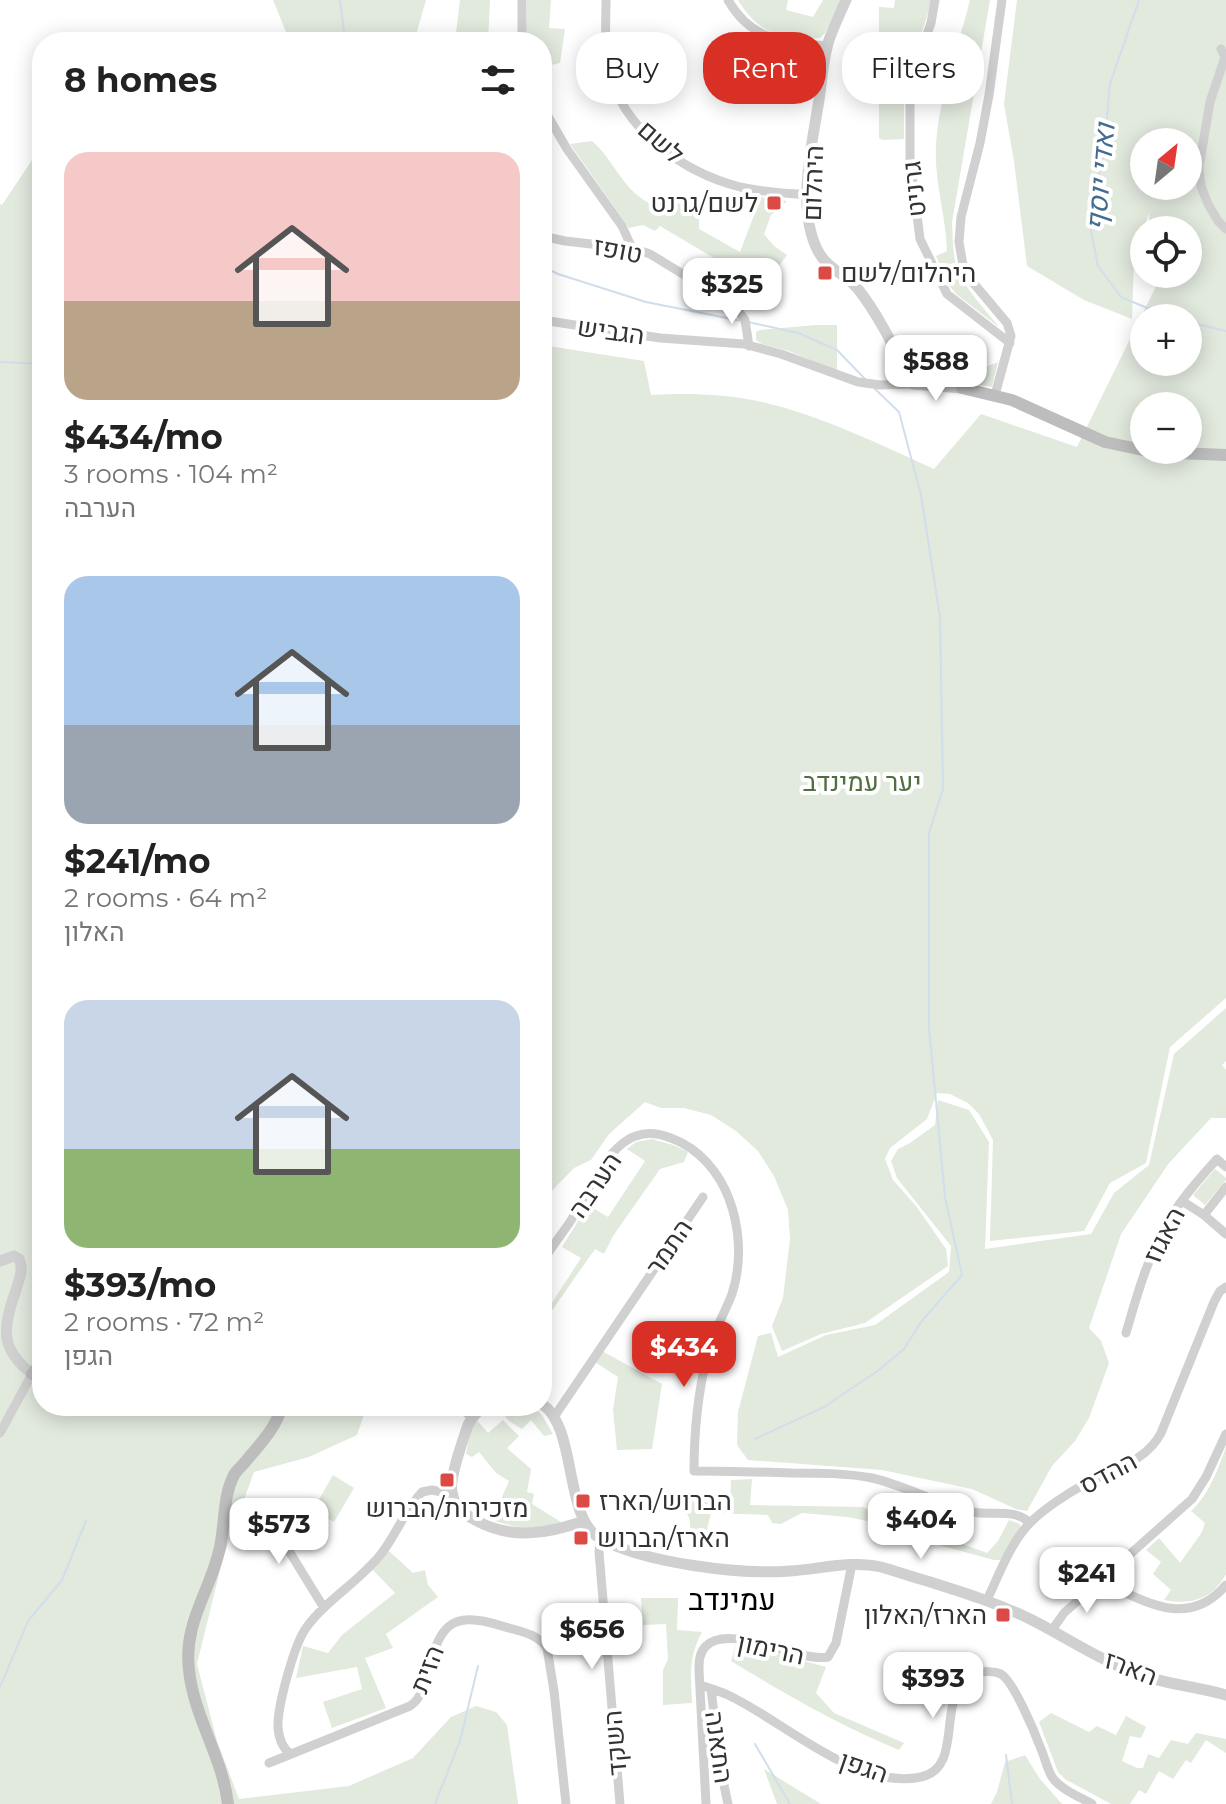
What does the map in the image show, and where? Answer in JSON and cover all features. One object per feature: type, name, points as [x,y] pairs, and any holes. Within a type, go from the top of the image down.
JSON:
[{"type":"main road","points":[[962,388],[1030,407],[1105,442],[1152,452],[1226,455]]},
{"type":"main road","points":[[228,1804],[225,1782],[194,1700],[187,1646],[196,1611],[219,1550],[234,1474],[270,1433],[278,1416]]},
{"type":"street","points":[[522,0],[522,32]]},
{"type":"street","name":"לשם","points":[[606,0],[606,51],[612,79],[625,106],[645,133],[676,158],[714,179],[756,190],[807,195]]},
{"type":"street","points":[[728,0],[739,17],[765,36],[792,43],[828,46]]},
{"type":"street","name":"היהלום","points":[[846,0],[828,46],[808,175],[810,229],[820,255],[860,292],[913,384]]},
{"type":"street","name":"גרניט","points":[[935,0],[910,89],[910,159],[920,239],[947,294],[1010,343]]},
{"type":"street","points":[[995,395],[1011,336],[1007,323],[970,279],[963,265],[959,242],[961,217],[989,95],[1002,0]]},
{"type":"street","points":[[1221,49],[1225,57],[1210,102],[1199,167],[1201,186],[1208,204],[1226,229]]},
{"type":"street","points":[[552,123],[622,226],[632,248]]},
{"type":"street","name":"טופז","points":[[552,238],[632,248],[650,254],[735,306],[746,325],[749,346]]},
{"type":"street","name":"הגביש","points":[[552,322],[660,338],[749,346],[781,354],[858,382],[913,384]]},
{"type":"street","points":[[913,384],[962,388]]},
{"type":"street","name":"הערבה","points":[[552,1247],[611,1156],[624,1142],[653,1133],[682,1143],[700,1155],[714,1170],[730,1203],[739,1245],[734,1284],[712,1337],[704,1370],[694,1430],[694,1471],[855,1476],[896,1485],[973,1512],[1021,1516],[1030,1523]]},
{"type":"street","name":"האגוז","points":[[1126,1333],[1138,1292],[1166,1224],[1217,1159],[1226,1167]]},
{"type":"street","name":"האגוז","points":[[1204,1215],[1226,1187]]},
{"type":"street","name":"התמר","points":[[554,1417],[703,1197]]},
{"type":"street","points":[[1182,1201],[1226,1234]]},
{"type":"street","points":[[0,1261],[14,1256],[22,1264],[2,1336],[6,1351],[17,1364],[32,1374],[0,1433]]},
{"type":"street","name":"ההדס","points":[[987,1600],[1003,1565],[1030,1523],[1081,1486],[1142,1456],[1153,1447],[1214,1302],[1226,1287]]},
{"type":"street","points":[[472,1418],[452,1480],[452,1494],[457,1505],[479,1522],[502,1531],[536,1533],[584,1521],[552,1414]]},
{"type":"street","points":[[1052,1630],[1064,1613],[1192,1499],[1226,1434]]},
{"type":"street","points":[[291,1754],[281,1740],[278,1723],[291,1662],[302,1634],[324,1608],[374,1563],[422,1492],[432,1490],[452,1494]]},
{"type":"street","points":[[262,1507],[324,1608]]},
{"type":"street","name":"הארז","points":[[584,1521],[600,1539],[665,1560],[746,1571],[786,1572],[852,1564],[880,1567],[987,1600],[1134,1673],[1226,1695]]},
{"type":"street","name":"השקד","points":[[600,1539],[620,1804]]},
{"type":"street","name":"הרימון","points":[[700,1685],[701,1653],[706,1646],[720,1640],[756,1643],[810,1658],[828,1657],[836,1643],[852,1564]]},
{"type":"street","points":[[1101,1581],[1156,1606],[1179,1609],[1210,1600],[1226,1585]]},
{"type":"street","name":"הזית","points":[[269,1763],[416,1702],[435,1647],[446,1629],[457,1621],[483,1620],[532,1635],[547,1648],[566,1804]]},
{"type":"street","name":"הגפן","points":[[700,1685],[729,1696],[852,1767],[882,1777],[907,1779],[929,1775],[940,1765],[953,1700],[962,1683],[977,1673],[999,1673],[1011,1685],[1053,1779],[1092,1804]]},
{"type":"street","points":[[700,1685],[706,1804]]},
{"type":"street","name":"התאנה","points":[[711,1689],[728,1804]]},
{"type":"green space","points":[[273,0],[426,0],[417,32],[286,32]]},
{"type":"green space","points":[[460,0],[490,0],[488,32],[456,32]]},
{"type":"green space","points":[[527,0],[551,0],[549,28],[565,29],[560,63],[552,65],[552,32],[526,32]]},
{"type":"green space","points":[[738,0],[788,0],[786,10],[813,17],[823,0],[840,0],[825,32],[771,32]]},
{"type":"green space","points":[[895,0],[931,0],[922,32],[879,32],[879,7],[894,8]]},
{"type":"green space","points":[[970,0],[990,0],[984,35],[984,32],[961,32]]},
{"type":"green space","name":"יער עמינדב","points":[[1017,0],[1226,0],[1226,998],[1170,1047],[1146,1163],[1110,1183],[1084,1231],[990,1241],[993,1140],[979,1114],[968,1103],[950,1094],[937,1093],[927,1119],[890,1148],[885,1159],[893,1180],[916,1206],[946,1249],[948,1266],[865,1323],[821,1334],[782,1351],[772,1326],[783,1298],[790,1239],[788,1210],[774,1176],[758,1151],[736,1131],[711,1115],[684,1108],[661,1108],[645,1102],[609,1134],[591,1160],[574,1168],[552,1191],[552,347],[644,361],[651,395],[707,395],[762,402],[828,423],[934,469],[981,414],[1077,447],[1130,339],[1130,376],[1202,376],[1202,304],[1147,304],[1155,288],[1202,288],[1202,216],[1149,216],[1149,213],[1148,216],[1130,216],[1130,288],[1133,288],[1130,318],[1084,300],[1027,266],[1004,104]]},
{"type":"green space","points":[[879,104],[904,104],[904,139],[879,138]]},
{"type":"green space","points":[[942,104],[972,104],[952,222],[953,251],[965,283],[999,327],[956,294],[948,284],[936,256],[947,251],[937,172],[938,127]]},
{"type":"green space","points":[[592,141],[640,197],[649,203],[667,199],[676,201],[699,219],[699,229],[740,252],[761,197],[787,201],[771,215],[764,234],[787,255],[747,310],[740,303],[754,282],[660,226],[655,231],[643,225],[629,228],[570,144]]},
{"type":"green space","points":[[32,160],[32,1416],[364,1416],[357,1435],[309,1457],[254,1472],[223,1558],[197,1664],[217,1741],[239,1799],[349,1786],[413,1758],[451,1717],[476,1706],[496,1712],[507,1725],[518,1804],[0,1804],[2,205]]},
{"type":"green space","points":[[837,325],[837,371],[756,340],[756,332],[760,330]]},
{"type":"green space","points":[[998,362],[992,387],[968,383],[975,371]]},
{"type":"green space","points":[[1226,1008],[1226,1061],[1222,1065],[1226,1070],[1226,1118],[1211,1118],[1169,1163],[1121,1234],[1089,1328],[1101,1341],[1109,1363],[1089,1418],[1075,1441],[1052,1466],[1027,1511],[972,1489],[882,1470],[748,1460],[737,1445],[738,1412],[758,1336],[771,1333],[778,1357],[826,1335],[875,1325],[949,1272],[951,1246],[897,1178],[891,1161],[898,1149],[935,1125],[938,1100],[969,1110],[989,1142],[985,1249],[1091,1234],[1114,1193],[1149,1165],[1174,1054]]},
{"type":"green space","points":[[652,1139],[688,1152],[684,1162],[660,1169],[604,1254],[595,1249],[552,1310],[552,1303],[581,1258],[562,1247],[588,1205],[608,1217],[645,1161],[627,1149],[636,1142]]},
{"type":"green space","points":[[1215,1169],[1226,1180],[1205,1205],[1193,1195]]},
{"type":"green space","points":[[602,1351],[662,1384],[652,1449],[617,1450],[613,1410],[618,1377],[595,1362]]},
{"type":"green space","points":[[505,1416],[543,1416],[553,1434],[544,1436],[531,1420],[522,1429]]},
{"type":"green space","points":[[475,1418],[488,1433],[503,1420],[519,1436],[507,1448],[531,1469],[527,1492],[534,1494],[532,1504],[561,1522],[535,1528],[492,1520],[509,1481],[496,1473],[479,1452],[472,1457],[466,1454]]},
{"type":"green space","points":[[1226,1447],[1226,1574],[1214,1590],[1200,1599],[1183,1602],[1164,1600],[1171,1590],[1153,1574],[1161,1562],[1146,1550],[1159,1538],[1180,1563],[1202,1532],[1205,1523],[1191,1511],[1208,1490]]},
{"type":"green space","points":[[333,1475],[354,1488],[334,1522],[313,1510]]},
{"type":"green space","points":[[752,1479],[750,1505],[862,1507],[987,1553],[998,1541],[1009,1520],[1020,1524],[1020,1529],[1001,1560],[924,1541],[885,1525],[848,1517],[802,1513],[781,1524],[772,1523],[768,1515],[711,1513],[703,1545],[690,1535],[690,1520],[682,1509],[682,1501],[730,1503],[731,1480]]},
{"type":"green space","points":[[389,1551],[413,1573],[425,1570],[428,1585],[438,1597],[386,1634],[393,1648],[365,1658],[386,1708],[332,1728],[323,1702],[362,1689],[357,1667],[296,1678],[303,1646],[328,1653],[342,1635],[395,1593],[372,1569]]},
{"type":"green space","points":[[641,1598],[678,1598],[677,1630],[702,1632],[692,1659],[692,1703],[663,1705],[663,1670],[668,1659],[666,1624],[643,1625]]},
{"type":"green space","points":[[736,1645],[826,1667],[816,1693],[834,1713],[904,1743],[899,1750],[877,1741],[772,1685],[731,1661]]},
{"type":"green space","points":[[1051,1713],[1089,1732],[1097,1726],[1116,1735],[1126,1716],[1146,1727],[1141,1738],[1130,1736],[1122,1761],[1137,1768],[1143,1768],[1148,1754],[1159,1758],[1171,1740],[1188,1744],[1196,1733],[1226,1739],[1226,1753],[1206,1740],[1191,1763],[1186,1760],[1173,1779],[1159,1771],[1146,1794],[1139,1790],[1130,1804],[1111,1804],[1058,1772],[1039,1722]]},
{"type":"green space","points":[[1025,1755],[1040,1779],[1062,1804],[991,1804],[1005,1762]]},
{"type":"green space","points":[[764,1769],[821,1804],[777,1804]]},
{"type":"waterway","points":[[340,0],[344,32]]},
{"type":"waterway","name":"ואדי יוסף","points":[[1138,304],[1121,297],[1098,266],[1091,231],[1096,186],[1103,161],[1110,84],[1139,0]]},
{"type":"waterway","points":[[552,271],[646,302],[742,321]]},
{"type":"waterway","points":[[748,322],[798,333],[837,350],[865,379]]},
{"type":"waterway","name":"ואדי יוסף","points":[[1202,325],[1226,331]]},
{"type":"waterway","points":[[0,362],[32,364]]},
{"type":"waterway","points":[[755,1439],[824,1407],[879,1370],[904,1349],[921,1322],[962,1275],[945,1197],[929,1027],[929,833],[943,789],[940,617],[921,495],[899,412],[875,389]]},
{"type":"waterway","points":[[0,1687],[28,1621],[62,1580],[86,1521]]},
{"type":"waterway","points":[[435,1804],[460,1741],[478,1666]]},
{"type":"waterway","points":[[755,1744],[790,1804]]},
{"type":"waterway","points":[[1006,1755],[1012,1804]]},
{"type":"place","name":"לשם/גרנט","points":[[774,203]]},
{"type":"place","name":"היהלום/לשם","points":[[825,273]]},
{"type":"place","name":"מזכירות/הברוש","points":[[447,1480]]},
{"type":"place","name":"הברוש/הארז","points":[[583,1501]]},
{"type":"place","name":"הארז/הברוש","points":[[581,1538]]},
{"type":"place","name":"הארז/האלון","points":[[1003,1615]]},
{"type":"district","name":"עמינדב","points":[[732,1600]]}]
